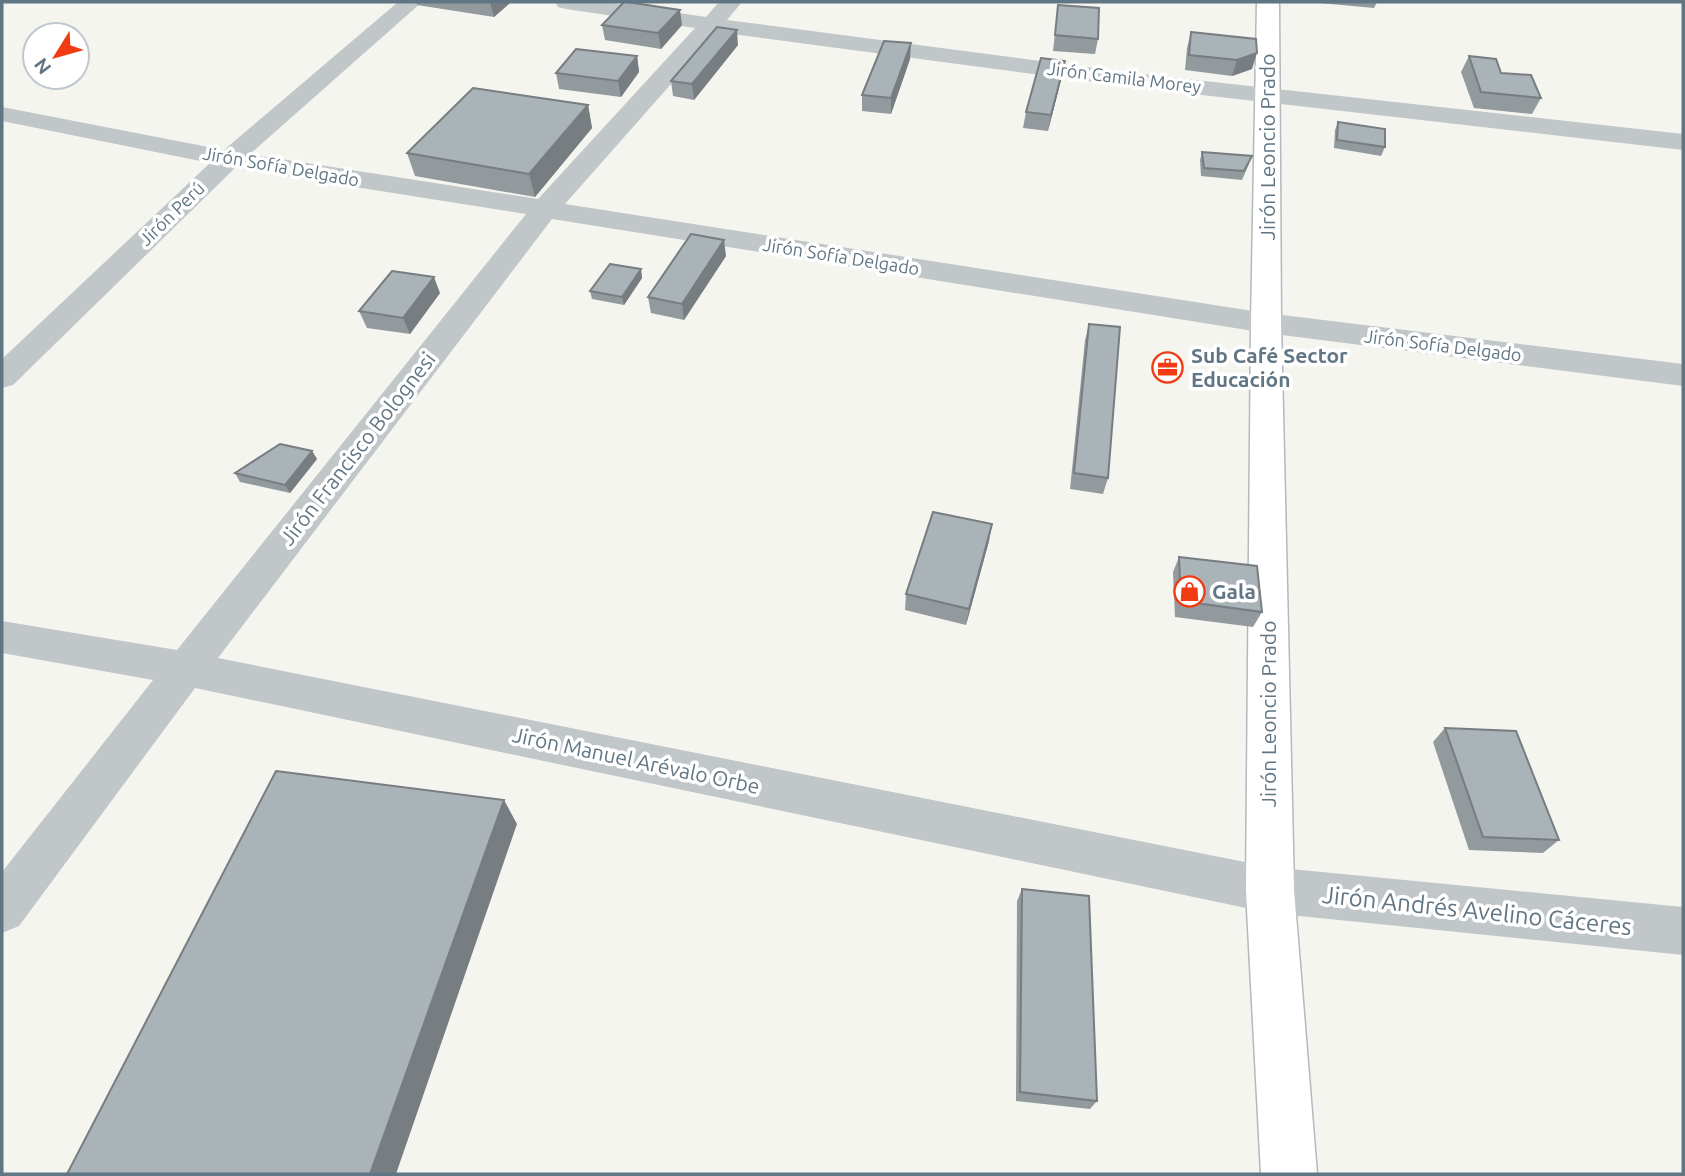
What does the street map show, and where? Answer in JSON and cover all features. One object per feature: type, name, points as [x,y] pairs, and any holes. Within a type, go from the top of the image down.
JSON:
[{"type":"street","name":"Jirón Perú","points":[[2,377],[229,159],[411,2]]},
{"type":"street","name":"Jirón Camila Morey","points":[[566,2],[721,13],[1269,96],[1683,142]]},
{"type":"street","name":"Jirón Leoncio Prado","points":[[1268,2],[1266,323],[1270,890],[1289,1174]]},
{"type":"street","name":"Jirón Francisco Bolognesi","points":[[2,910],[544,210],[721,13]]},
{"type":"street","name":"Jirón Sofía Delgado","points":[[2,114],[229,159],[1266,323],[1683,376]]},
{"type":"street","name":"Jirón Manuel Arévalo Orbe","points":[[2,637],[186,669],[1270,890]]},
{"type":"street","name":"Jirón Andrés Avelino Cáceres","points":[[1270,890],[1683,931]]},
{"type":"building","points":[[624,2],[680,10],[658,33],[602,25]]},
{"type":"building","points":[[1058,5],[1099,8],[1098,39],[1055,35]]},
{"type":"building","points":[[717,27],[737,30],[692,84],[671,81]]},
{"type":"building","points":[[1191,32],[1256,39],[1257,53],[1237,60],[1189,55]]},
{"type":"building","points":[[884,41],[911,43],[891,98],[862,95]]},
{"type":"building","points":[[576,49],[637,56],[618,81],[556,73]]},
{"type":"building","points":[[1469,56],[1496,59],[1501,73],[1531,75],[1541,98],[1481,92]]},
{"type":"building","points":[[1041,58],[1065,61],[1051,115],[1026,112]]},
{"type":"building","points":[[473,88],[588,105],[529,174],[407,153]]},
{"type":"building","points":[[1338,122],[1385,129],[1385,147],[1337,140]]},
{"type":"building","points":[[1202,152],[1252,156],[1244,171],[1204,168]]},
{"type":"building","points":[[691,234],[724,240],[682,304],[648,297]]},
{"type":"building","points":[[610,264],[641,269],[622,297],[590,291]]},
{"type":"building","points":[[392,271],[434,277],[403,318],[359,311]]},
{"type":"building","points":[[1089,324],[1120,327],[1108,478],[1074,473]]},
{"type":"building","points":[[280,444],[312,451],[285,485],[235,473]]},
{"type":"building","points":[[933,512],[992,524],[969,609],[906,594]]},
{"type":"building","points":[[1179,557],[1257,566],[1262,612],[1181,601]]},
{"type":"building","points":[[1445,728],[1516,731],[1559,840],[1483,837]]},
{"type":"building","points":[[276,771],[504,800],[370,1174],[67,1174]]},
{"type":"building","points":[[1022,889],[1089,896],[1097,1101],[1020,1092]]},
{"type":"place","name":"Sub Café Sector Educación","points":[[1168,368]]},
{"type":"place","name":"Gala","points":[[1189,592]]}]
